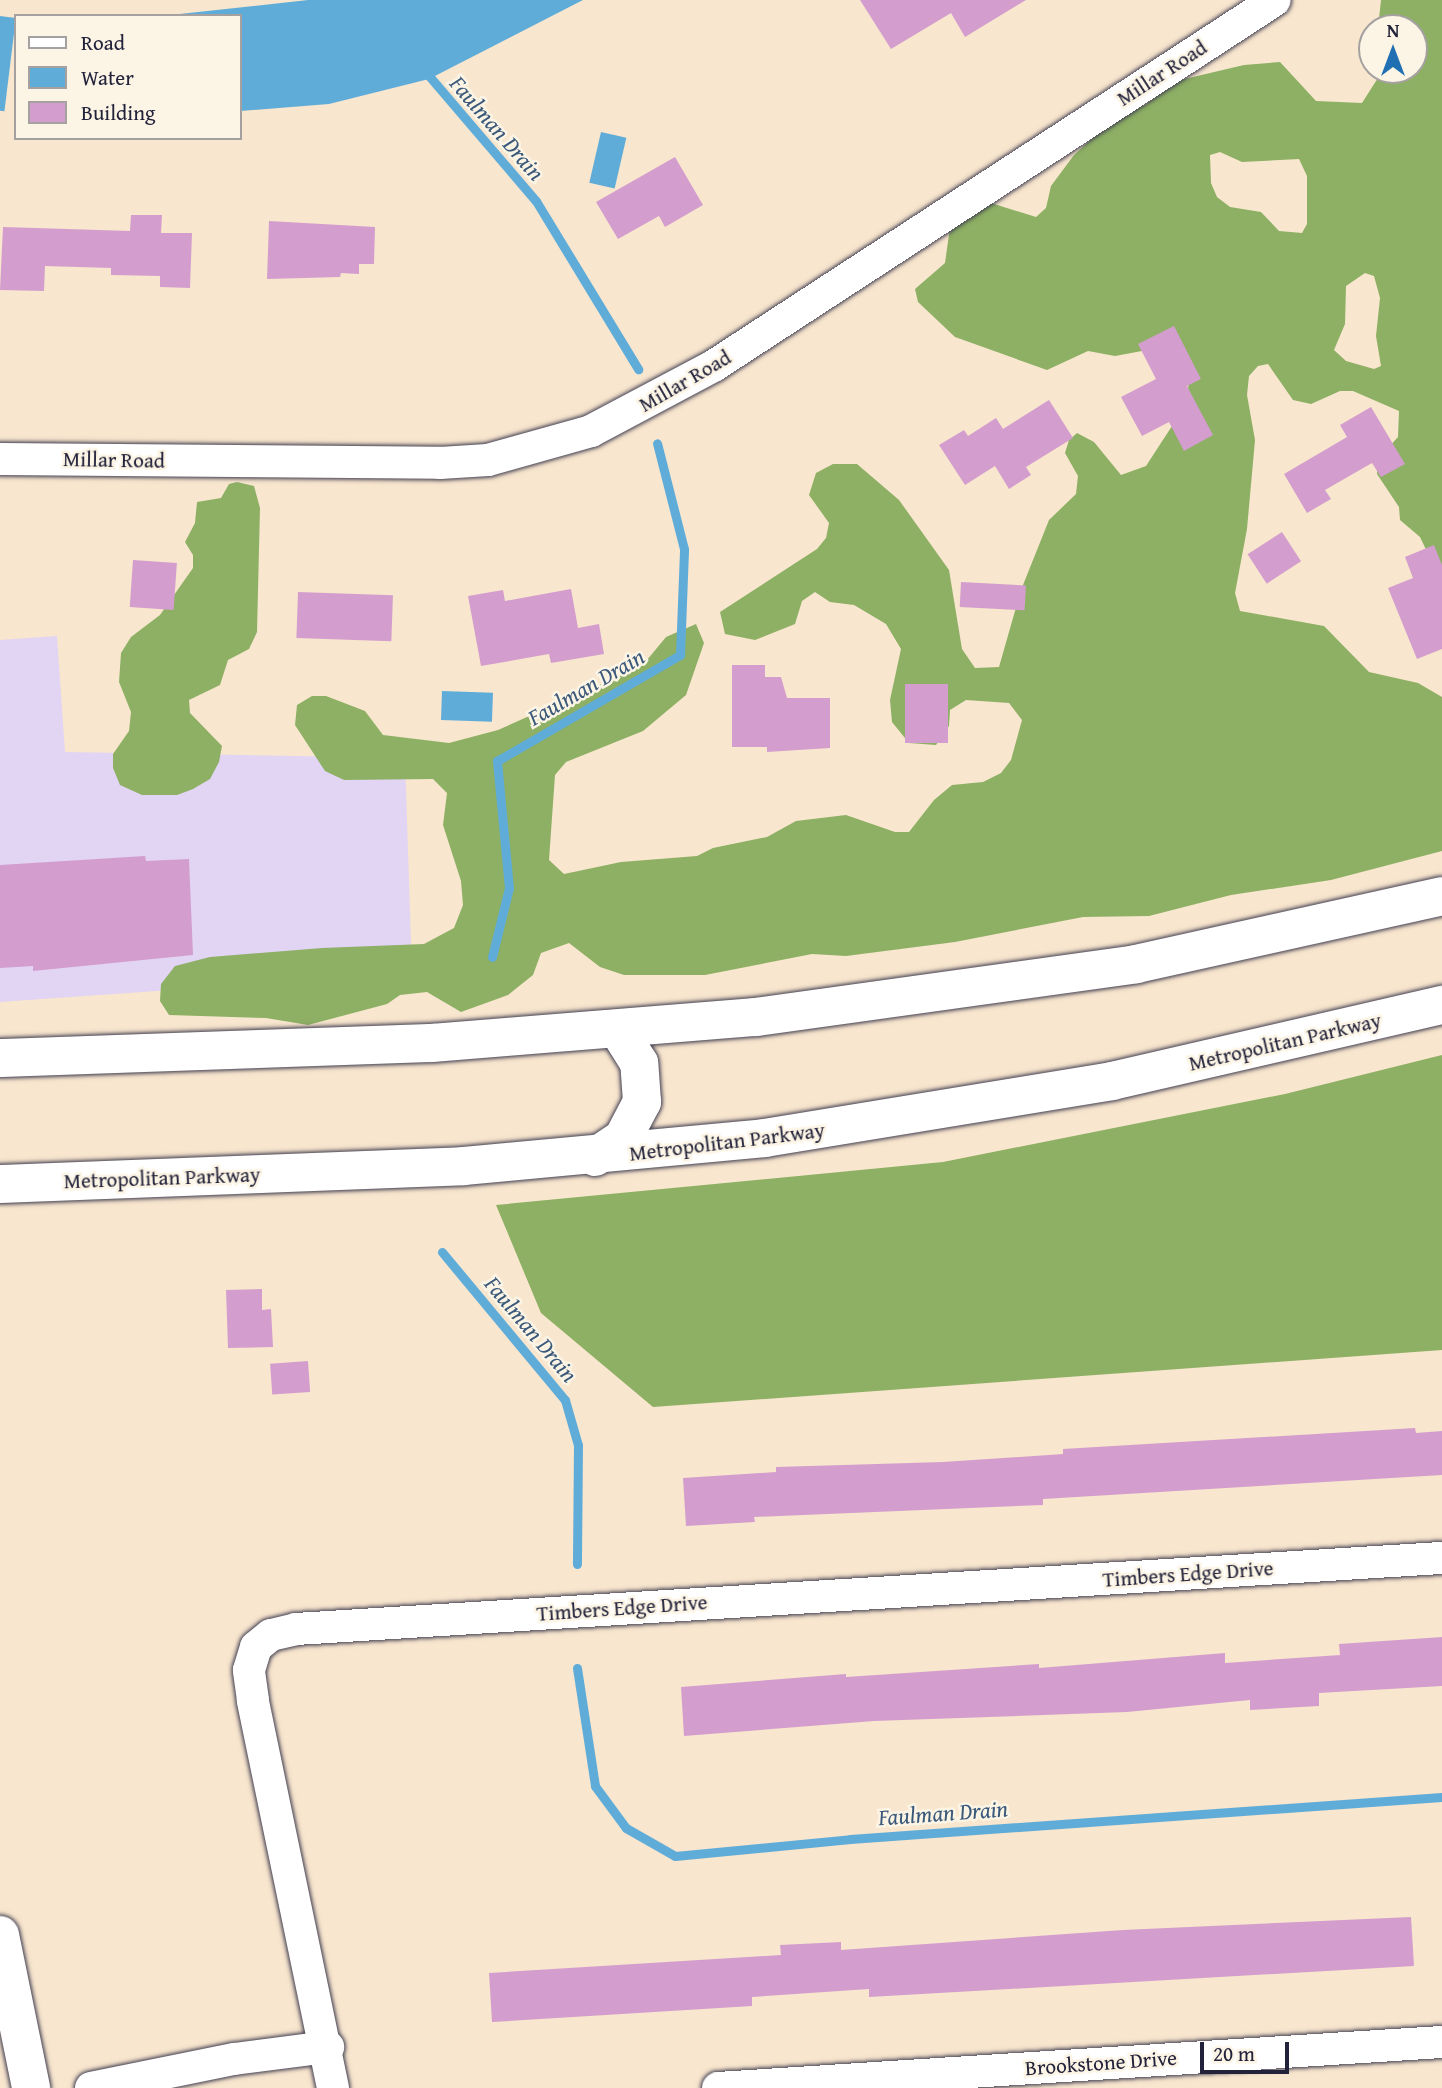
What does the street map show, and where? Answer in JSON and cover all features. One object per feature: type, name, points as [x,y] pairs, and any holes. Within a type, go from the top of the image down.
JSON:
[{"type":"main road","points":[[0,1058],[418,1043],[618,1029],[914,997],[1136,964],[1324,925],[1442,895]]},
{"type":"main road","name":"Metropolitan Parkway","points":[[0,1184],[382,1170],[595,1157],[765,1138],[984,1105],[1247,1052],[1442,1005]]},
{"type":"main road","points":[[595,1157],[623,1138],[642,1102],[639,1063],[618,1029]]},
{"type":"main road","points":[[0,1935],[31,2088]]},
{"type":"street","name":"Millar Road","points":[[0,459],[440,463],[488,460],[591,431],[715,365],[1275,0]]},
{"type":"street","name":"Timbers Edge Drive","points":[[333,2088],[328,2047],[251,1690],[249,1670],[256,1647],[271,1635],[338,1626],[1442,1558]]},
{"type":"street","name":"Brookstone Drive","points":[[718,2088],[1442,2042]]},
{"type":"street","points":[[91,2088],[234,2059],[328,2047]]},
{"type":"shaded area","points":[[57,636],[65,752],[405,758],[412,973],[0,1002],[0,640]]},
{"type":"green space","points":[[1381,0],[1442,0],[1442,583],[1420,537],[1400,520],[1399,507],[1377,474],[1377,460],[1398,437],[1399,411],[1353,391],[1340,391],[1311,404],[1293,400],[1268,364],[1258,366],[1249,376],[1247,395],[1255,440],[1247,529],[1235,593],[1240,611],[1324,626],[1369,672],[1418,683],[1442,697],[1442,851],[1331,880],[1231,895],[1149,916],[1083,917],[955,942],[846,956],[812,954],[705,975],[624,975],[600,967],[569,943],[541,953],[533,975],[508,995],[461,1012],[427,992],[400,995],[387,1004],[308,1025],[266,1018],[169,1015],[160,1001],[161,984],[175,966],[210,957],[322,948],[424,944],[454,928],[463,905],[461,881],[443,825],[447,793],[433,779],[344,780],[325,771],[295,725],[297,705],[312,696],[326,696],[365,711],[383,735],[449,743],[498,730],[630,671],[647,660],[666,637],[696,624],[704,643],[686,695],[643,731],[566,762],[555,775],[549,860],[564,874],[621,862],[697,856],[713,848],[767,837],[796,821],[846,815],[895,832],[909,832],[934,800],[952,785],[983,782],[1001,773],[1011,760],[1022,720],[1009,703],[966,700],[950,710],[949,726],[936,745],[909,743],[892,722],[890,700],[901,649],[886,624],[854,605],[830,602],[815,592],[802,601],[795,624],[755,640],[725,634],[720,612],[817,549],[826,538],[829,523],[809,495],[816,473],[833,464],[857,464],[899,500],[949,570],[962,649],[975,668],[999,667],[1021,590],[1049,520],[1076,494],[1078,476],[1065,453],[1069,440],[1077,433],[1094,442],[1121,475],[1146,466],[1187,403],[1189,377],[1158,348],[1115,356],[1088,351],[1047,370],[955,337],[918,302],[915,289],[945,263],[952,213],[991,203],[1036,217],[1046,208],[1051,186],[1074,155],[1119,114],[1145,105],[1176,81],[1244,65],[1280,62],[1316,101],[1362,103],[1374,84],[1428,84],[1428,14],[1380,14]],"holes":[[[1220,152],[1242,162],[1299,159],[1307,176],[1307,224],[1302,233],[1279,231],[1261,212],[1230,207],[1217,197],[1211,183],[1210,155]],[[1365,273],[1374,276],[1380,298],[1376,336],[1381,366],[1374,369],[1346,361],[1334,350],[1345,324],[1346,286]]]},
{"type":"green space","points":[[237,482],[254,486],[260,508],[257,632],[249,649],[228,660],[220,685],[189,700],[190,713],[222,746],[219,762],[210,779],[193,789],[177,795],[142,795],[120,785],[113,768],[113,754],[129,731],[131,712],[119,682],[121,653],[131,637],[160,615],[193,568],[193,555],[185,542],[195,523],[197,502],[221,498],[229,484]]},
{"type":"green space","points":[[1442,1055],[1442,1350],[653,1407],[541,1313],[496,1205],[943,1162],[1285,1094]]},
{"type":"water","points":[[308,0],[583,0],[429,79],[329,104],[242,111],[242,14],[179,14]]},
{"type":"water","points":[[0,16],[14,18],[4,111],[0,111]]},
{"type":"water","points":[[601,132],[626,138],[615,189],[589,183]]},
{"type":"water","points":[[442,691],[493,693],[492,722],[441,720]]},
{"type":"building","points":[[860,0],[1026,0],[965,37],[951,13],[891,49]]},
{"type":"building","points":[[675,157],[703,205],[665,227],[659,216],[618,239],[596,202]]},
{"type":"building","points":[[131,215],[162,215],[161,233],[192,233],[190,288],[160,287],[160,276],[111,275],[111,268],[45,266],[44,291],[0,290],[3,227],[130,231]]},
{"type":"building","points":[[269,221],[375,227],[374,264],[359,264],[359,274],[341,273],[340,277],[267,279]]},
{"type":"building","points":[[1174,326],[1201,379],[1187,386],[1213,435],[1184,451],[1169,422],[1142,436],[1121,397],[1156,379],[1138,344]]},
{"type":"building","points":[[1049,400],[1073,438],[1026,467],[1031,475],[1009,489],[995,466],[965,485],[939,445],[964,430],[968,436],[996,418],[1003,429]]},
{"type":"building","points":[[1371,407],[1405,464],[1381,477],[1372,463],[1325,490],[1331,499],[1307,513],[1284,474],[1347,437],[1340,425]]},
{"type":"building","points":[[1282,532],[1301,561],[1267,584],[1248,554]]},
{"type":"building","points":[[1434,545],[1442,565],[1442,649],[1417,659],[1388,588],[1413,578],[1405,557]]},
{"type":"building","points":[[133,560],[177,563],[174,610],[130,607]]},
{"type":"building","points":[[961,582],[1026,585],[1025,610],[960,607]]},
{"type":"building","points":[[571,589],[578,628],[599,624],[604,654],[551,663],[549,654],[481,666],[468,596],[503,590],[505,601]]},
{"type":"building","points":[[298,592],[393,595],[391,641],[296,638]]},
{"type":"building","points":[[732,665],[765,665],[765,677],[781,677],[787,698],[830,698],[830,748],[767,752],[767,747],[732,747]]},
{"type":"building","points":[[905,684],[948,684],[948,743],[905,743]]},
{"type":"building","points":[[145,856],[146,861],[189,859],[193,955],[33,971],[33,966],[0,968],[0,865]]},
{"type":"building","points":[[262,1289],[262,1310],[271,1309],[273,1347],[228,1348],[226,1290]]},
{"type":"building","points":[[308,1361],[310,1392],[272,1395],[270,1364]]},
{"type":"building","points":[[1415,1428],[1416,1433],[1442,1431],[1442,1475],[1043,1499],[1043,1505],[754,1517],[755,1522],[686,1526],[683,1478],[776,1472],[776,1467],[943,1462],[1063,1454],[1063,1449]]},
{"type":"building","points":[[1442,1637],[1442,1686],[1319,1693],[1319,1706],[1250,1710],[1250,1700],[1127,1712],[874,1721],[684,1736],[681,1687],[846,1674],[846,1677],[1039,1664],[1039,1668],[1225,1653],[1225,1663],[1340,1655],[1339,1644]]},
{"type":"building","points":[[1411,1917],[1414,1966],[869,1997],[869,1989],[752,1997],[752,2006],[492,2022],[489,1973],[781,1955],[780,1945],[841,1942],[841,1950],[1123,1930]]},
{"type":"waterway","name":"Faulman Drain","points":[[424,70],[536,201],[638,369]]},
{"type":"waterway","name":"Faulman Drain","points":[[492,957],[509,888],[497,761],[680,655],[684,549],[657,443]]},
{"type":"waterway","name":"Faulman Drain","points":[[442,1252],[565,1400],[578,1445],[577,1564]]},
{"type":"waterway","name":"Faulman Drain","points":[[577,1668],[595,1786],[626,1828],[675,1856],[850,1839],[1442,1797]]}]
